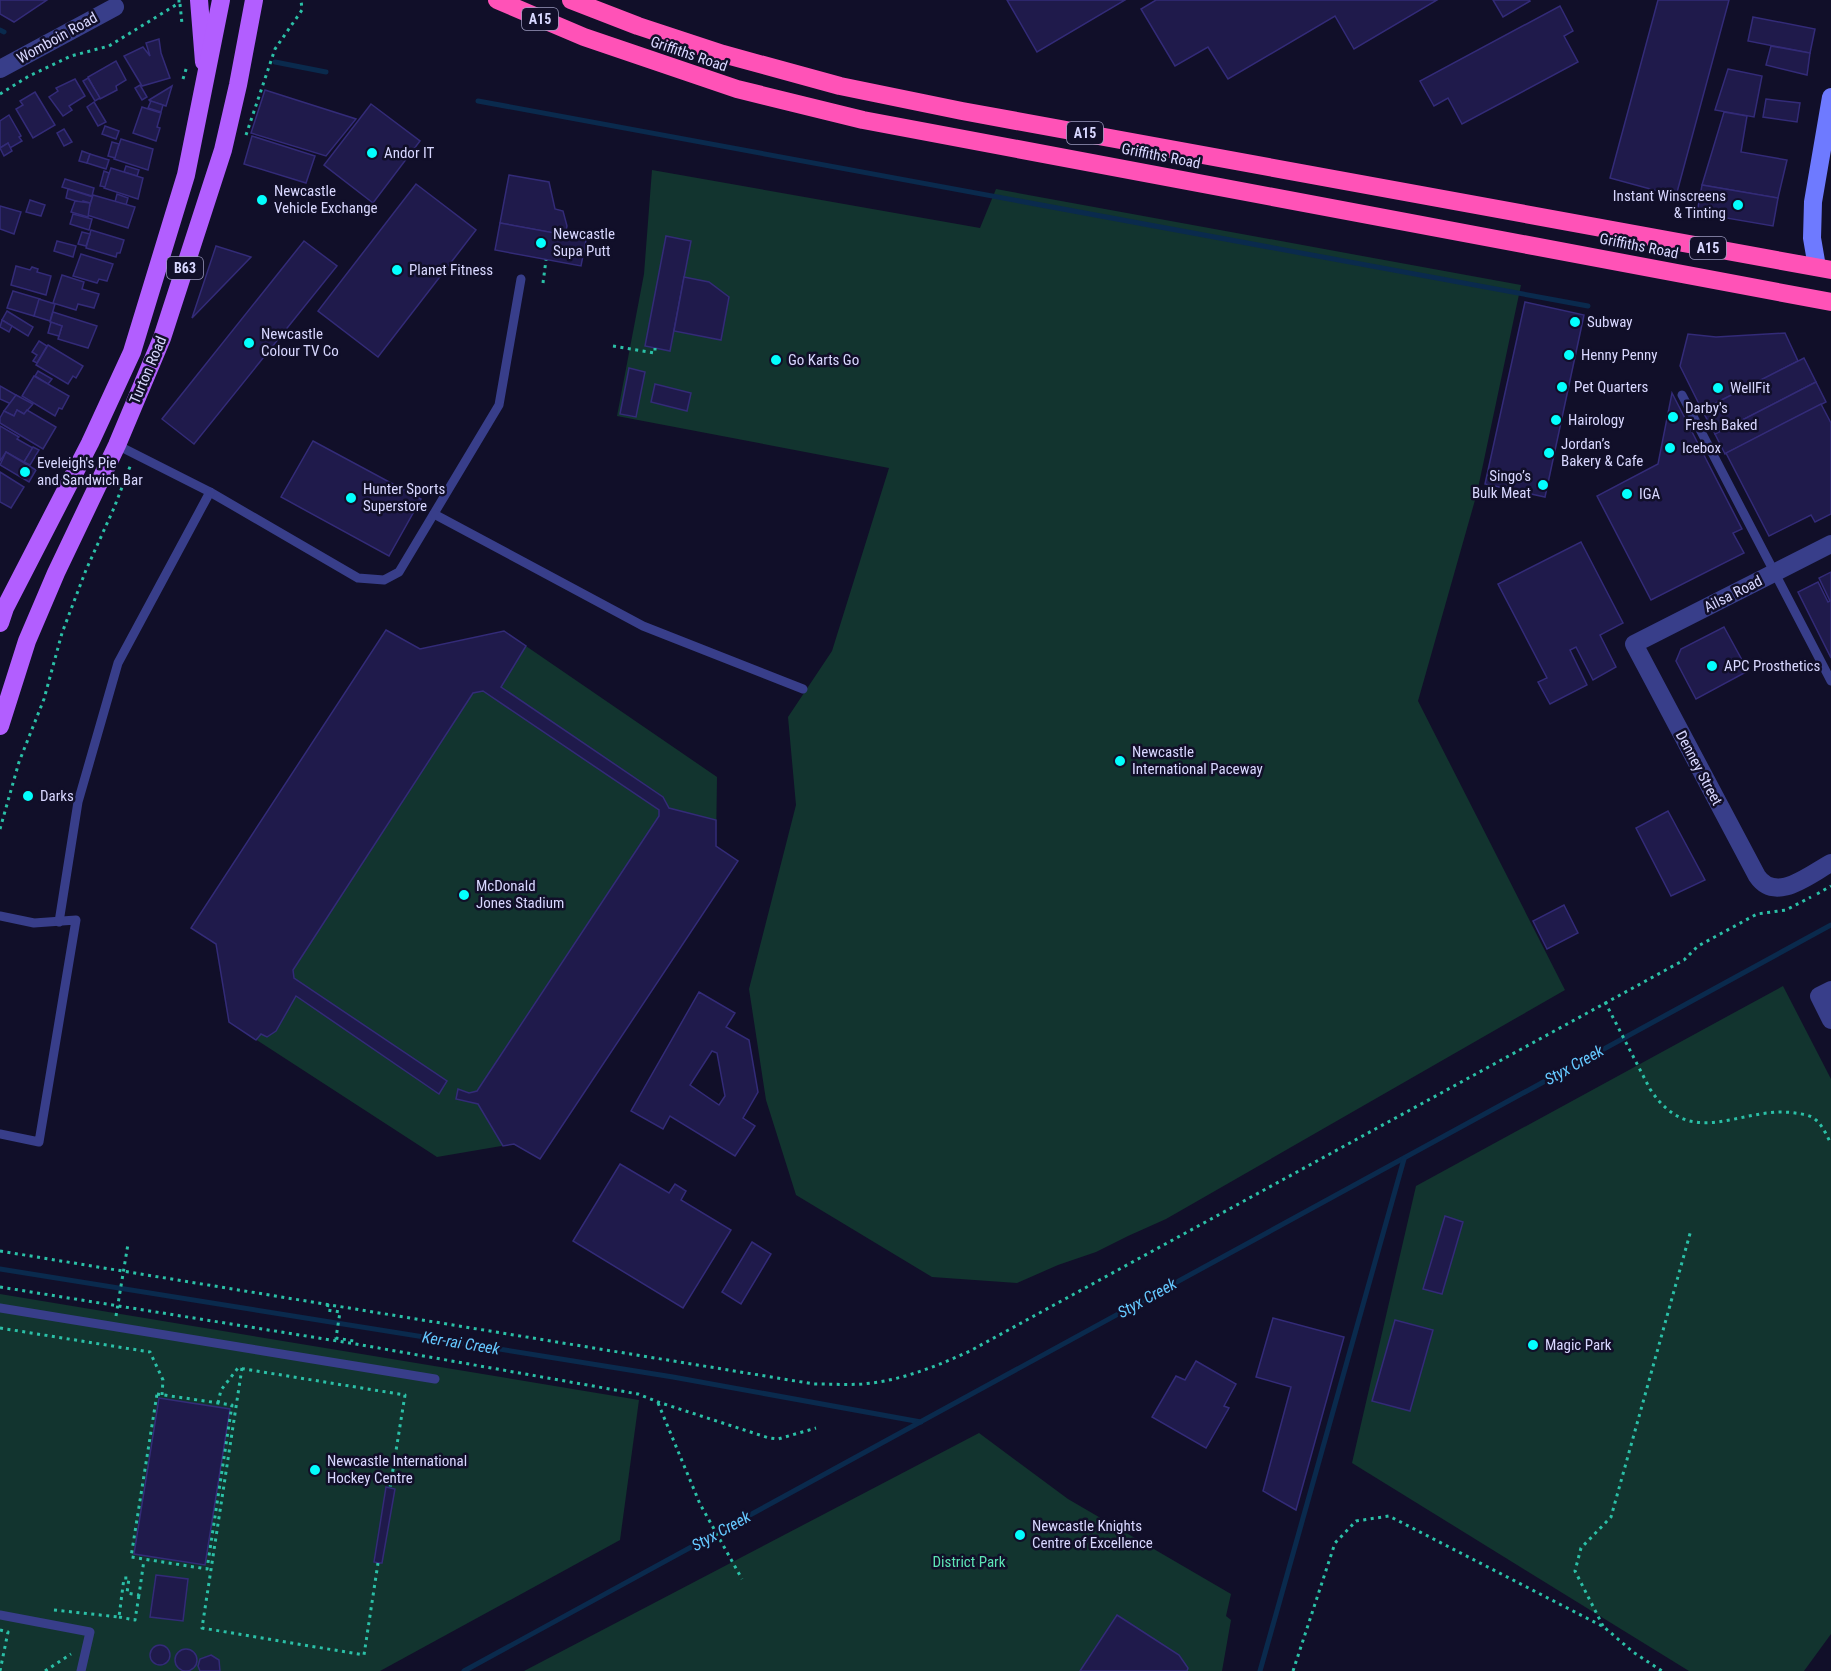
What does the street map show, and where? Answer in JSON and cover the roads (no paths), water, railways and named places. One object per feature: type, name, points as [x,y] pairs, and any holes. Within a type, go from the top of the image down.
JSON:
[{"type":"highway","name":"Griffiths Road","points":[[497,0],[584,37],[737,89],[863,120],[1026,149],[1829,306]]},
{"type":"highway","name":"Griffiths Road","points":[[571,0],[638,26],[723,54],[829,83],[1030,123],[1824,268]]},
{"type":"highway","points":[[1026,149],[1030,123]]},
{"type":"highway","points":[[1824,268],[1829,306]]},
{"type":"main road","points":[[199,0],[206,84]]},
{"type":"main road","name":"Turton Road","points":[[0,623],[5,599],[90,443],[132,352],[186,175],[221,0]]},
{"type":"main road","name":"Turton Road","points":[[0,722],[27,641],[56,573],[117,445],[162,338],[223,150],[254,0]]},
{"type":"street","name":"Womboin Road","points":[[0,69],[115,7]]},
{"type":"street","points":[[1824,268],[1812,238],[1813,202],[1831,97]]},
{"type":"street","name":"Ailsa Road","points":[[1634,644],[1831,544]]},
{"type":"street","name":"Denney Street","points":[[1634,644],[1757,876],[1768,887],[1785,888],[1831,863]]},
{"type":"street","points":[[1825,993],[1831,1020]]},
{"type":"lane","points":[[117,445],[210,492],[358,578],[384,580],[399,572],[499,405],[521,279]]},
{"type":"lane","points":[[1682,395],[1831,681]]},
{"type":"lane","points":[[59,922],[78,802],[114,674],[210,492]]},
{"type":"lane","points":[[434,514],[643,626],[803,689]]},
{"type":"lane","points":[[0,916],[34,923],[76,921],[39,1142],[0,1134]]},
{"type":"lane","points":[[0,1308],[435,1379]]},
{"type":"lane","points":[[0,1615],[90,1632],[81,1671]]},
{"type":"waterway","points":[[0,30],[4,32]]},
{"type":"waterway","points":[[275,62],[326,72]]},
{"type":"waterway","points":[[478,101],[1588,306]]},
{"type":"waterway","name":"Styx Creek","points":[[464,1671],[1831,925]]},
{"type":"waterway","points":[[1260,1671],[1404,1159]]},
{"type":"waterway","name":"Ker-rai Creek","points":[[0,1269],[673,1377],[921,1422]]},
{"type":"place","name":"Andor IT","points":[[372,153]]},
{"type":"place","name":"Newcastle Vehicle Exchange","points":[[262,200]]},
{"type":"place","name":"Instant Winscreens & Tinting","points":[[1738,205]]},
{"type":"place","name":"Newcastle Supa Putt","points":[[541,243]]},
{"type":"place","name":"Planet Fitness","points":[[397,270]]},
{"type":"place","name":"Subway","points":[[1575,322]]},
{"type":"place","name":"Newcastle Colour TV Co","points":[[249,343]]},
{"type":"place","name":"Henny Penny","points":[[1569,355]]},
{"type":"place","name":"Go Karts Go","points":[[776,360]]},
{"type":"place","name":"Pet Quarters","points":[[1562,387]]},
{"type":"place","name":"WellFit","points":[[1718,388]]},
{"type":"place","name":"Darby's Fresh Baked","points":[[1673,417]]},
{"type":"place","name":"Hairology","points":[[1556,420]]},
{"type":"place","name":"Icebox","points":[[1670,448]]},
{"type":"place","name":"Jordan’s Bakery & Cafe","points":[[1549,453]]},
{"type":"place","name":"Eveleigh's Pie and Sandwich Bar","points":[[25,472]]},
{"type":"place","name":"Singo’s Bulk Meat","points":[[1543,485]]},
{"type":"place","name":"IGA","points":[[1627,494]]},
{"type":"place","name":"Hunter Sports Superstore","points":[[351,498]]},
{"type":"place","name":"APC Prosthetics","points":[[1712,666]]},
{"type":"place","name":"Newcastle International Paceway","points":[[1120,761]]},
{"type":"place","name":"Darks","points":[[28,796]]},
{"type":"place","name":"McDonald Jones Stadium","points":[[464,895]]},
{"type":"place","name":"Magic Park","points":[[1533,1345]]},
{"type":"place","name":"Newcastle International Hockey Centre","points":[[315,1470]]},
{"type":"place","name":"Newcastle Knights Centre of Excellence","points":[[1020,1535]]},
{"type":"park label","name":"District Park","points":[[969,1562]]}]
